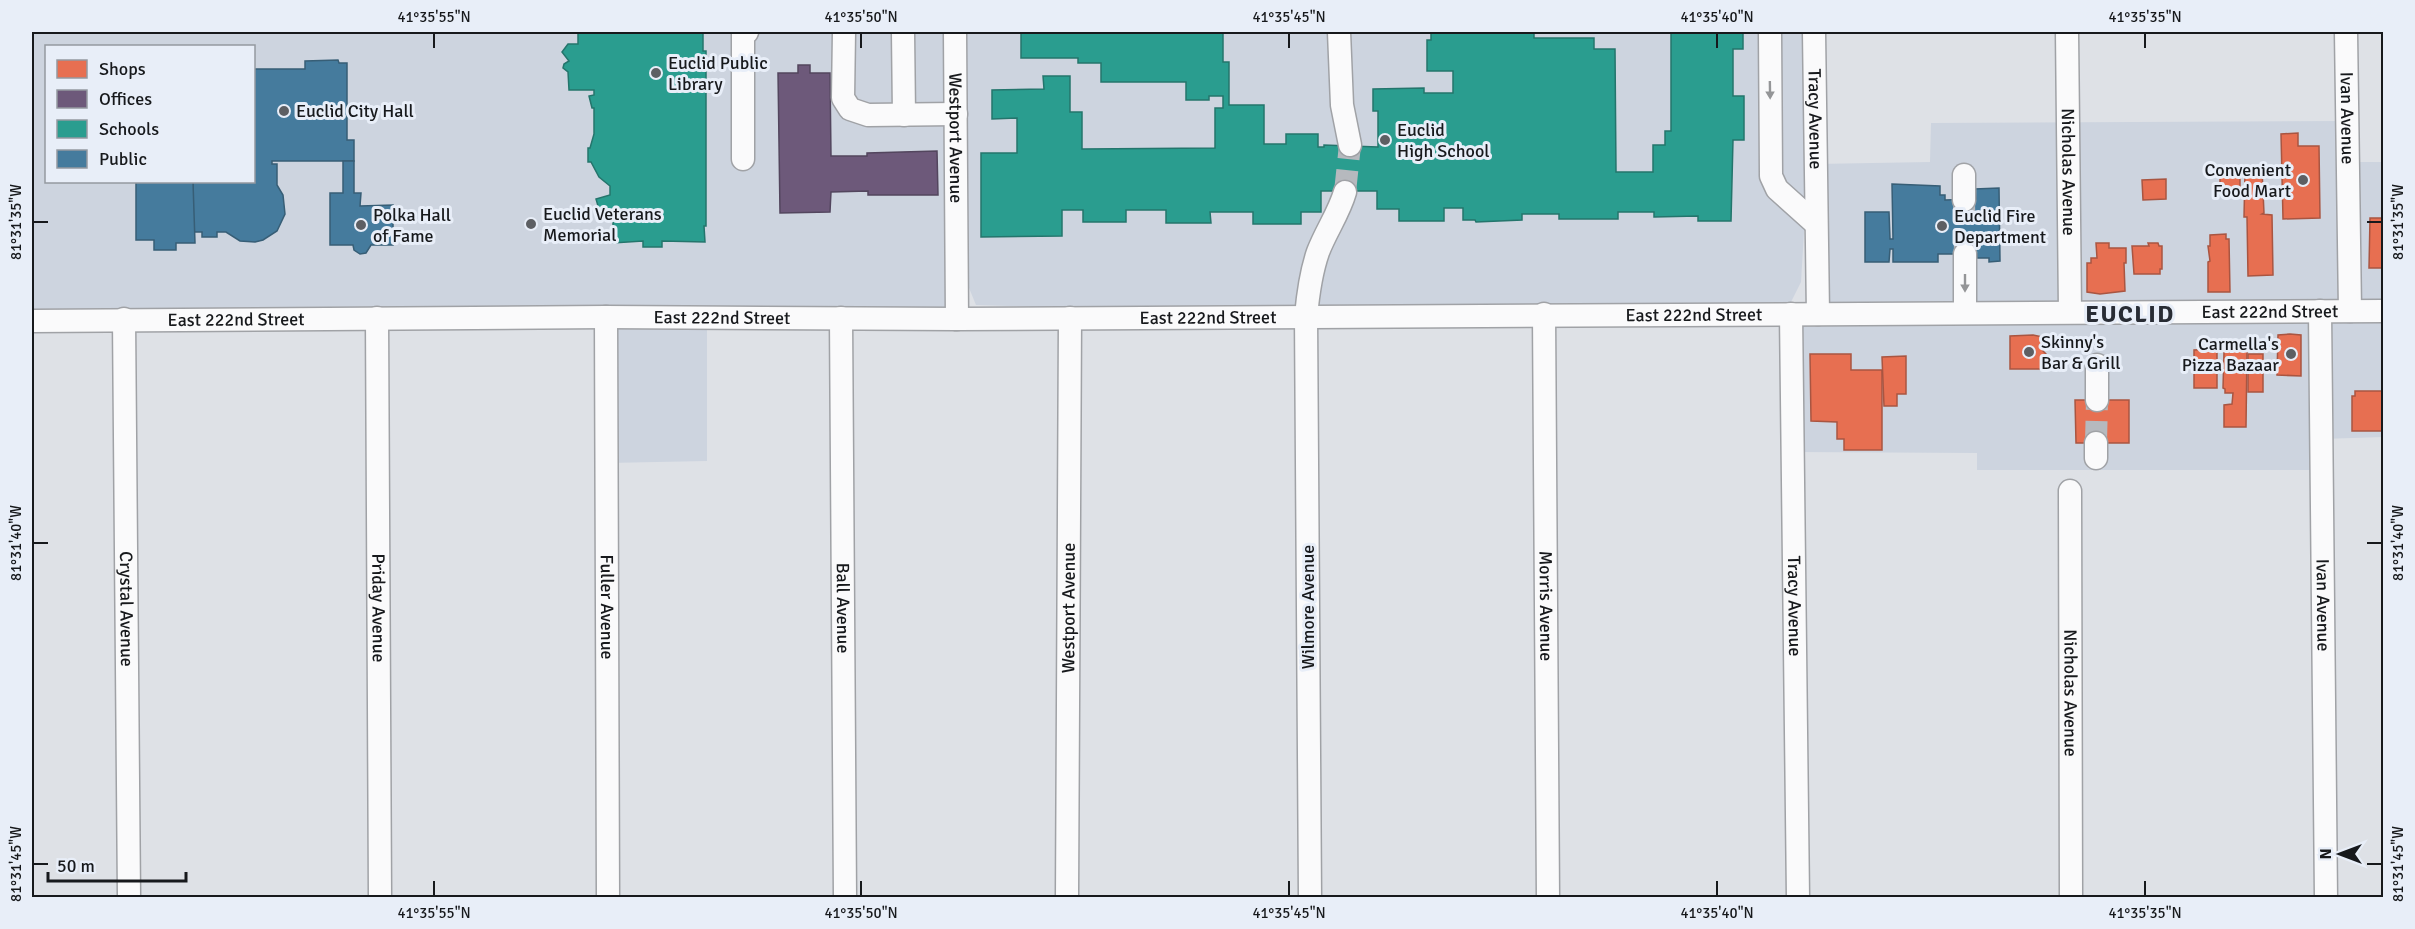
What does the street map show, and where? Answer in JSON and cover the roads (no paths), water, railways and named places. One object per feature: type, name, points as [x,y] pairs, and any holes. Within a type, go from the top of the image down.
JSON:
[{"type":"street","points":[[743,159],[742,33],[747,32]]},
{"type":"street","points":[[844,32],[843,98],[845,103],[857,113],[868,115],[956,114]]},
{"type":"street","points":[[903,32],[904,115]]},
{"type":"street","name":"Westport Avenue","points":[[955,32],[957,319]]},
{"type":"street","points":[[1339,32],[1342,105],[1350,145]]},
{"type":"street","points":[[1770,32],[1772,176],[1777,189],[1816,224]]},
{"type":"street","name":"Tracy Avenue","points":[[1814,32],[1818,314]]},
{"type":"street","name":"Nicholas Avenue","points":[[2067,32],[2070,311]]},
{"type":"street","name":"Ivan Avenue","points":[[2346,32],[2350,311]]},
{"type":"street","points":[[1964,175],[1964,200]]},
{"type":"street","name":"Wilmore Avenue","points":[[1310,897],[1306,316],[1308,291],[1318,251],[1341,206],[1345,192]]},
{"type":"street","points":[[1965,254],[1965,312]]},
{"type":"street","name":"Ivan Avenue","points":[[2320,311],[2326,897]]},
{"type":"street","name":"East 222nd Street","points":[[32,321],[606,317],[957,319],[2384,311]]},
{"type":"street","name":"Morris Avenue","points":[[1544,314],[1548,897]]},
{"type":"street","name":"Tracy Avenue","points":[[1791,314],[1797,897]]},
{"type":"street","name":"Fuller Avenue","points":[[606,317],[608,897]]},
{"type":"street","name":"Priday Avenue","points":[[378,318],[380,897]]},
{"type":"street","name":"Ball Avenue","points":[[841,318],[845,897]]},
{"type":"street","name":"Westport Avenue","points":[[1067,897],[1070,318]]},
{"type":"street","name":"Crystal Avenue","points":[[124,319],[129,897]]},
{"type":"street","points":[[2097,365],[2097,400]]},
{"type":"street","name":"Nicholas Avenue","points":[[2070,491],[2071,897]]},
{"type":"tunnel","points":[[1345,192],[1350,145]]},
{"type":"tunnel","points":[[1964,200],[1965,254]]},
{"type":"tunnel","points":[[2096,443],[2097,400]]},
{"type":"place","name":"Euclid Public Library","points":[[656,73]]},
{"type":"place","name":"Euclid City Hall","points":[[284,111]]},
{"type":"place","name":"Euclid High School","points":[[1385,140]]},
{"type":"place","name":"Convenient Food Mart","points":[[2303,180]]},
{"type":"place","name":"Euclid Veterans Memorial","points":[[531,224]]},
{"type":"place","name":"Polka Hall of Fame","points":[[361,225]]},
{"type":"place","name":"Euclid Fire Department","points":[[1942,226]]},
{"type":"place","name":"Skinny's Bar & Grill","points":[[2029,352]]},
{"type":"place","name":"Carmella's Pizza Bazaar","points":[[2291,354]]},
{"type":"district","name":"EUCLID","points":[[2130,314]]}]
